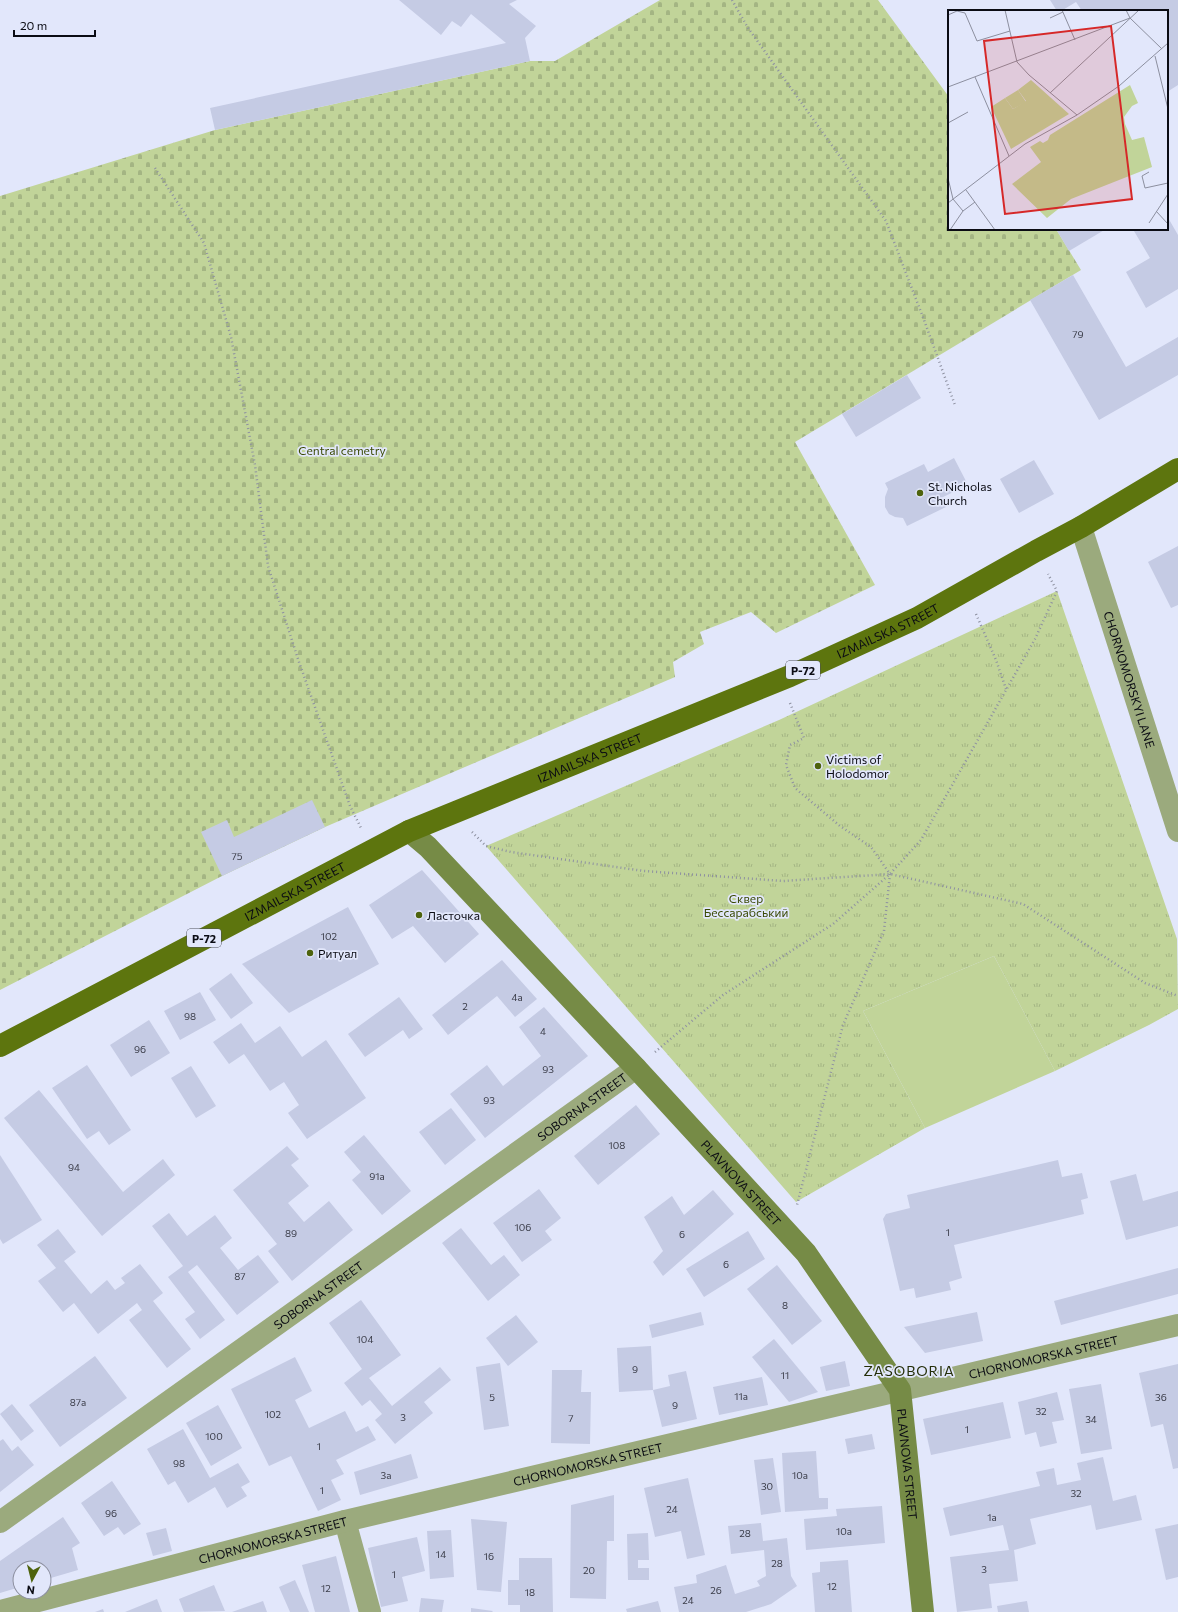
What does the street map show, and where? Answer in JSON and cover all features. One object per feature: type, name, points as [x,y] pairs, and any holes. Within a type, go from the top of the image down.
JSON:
[{"type":"main road","name":"IZMAILSKA STREET","points":[[0,1046],[408,831],[781,680],[917,618],[1081,527],[1178,470]]},
{"type":"street","name":"CHORNOMORSKYI LANE","points":[[1081,527],[1178,831]]},
{"type":"street","name":"PLAVNOVA STREET","points":[[408,831],[428,848],[636,1068],[806,1253],[900,1390],[923,1612]]},
{"type":"street","name":"SOBORNA STREET","points":[[0,1522],[636,1068]]},
{"type":"street","name":"CHORNOMORSKA STREET","points":[[0,1611],[345,1521],[1178,1325]]},
{"type":"street","points":[[345,1521],[370,1612]]},
{"type":"path","points":[[732,0],[748,28],[886,220],[955,405]]},
{"type":"path","points":[[155,168],[204,243],[230,337],[255,465],[268,566],[299,662],[350,806],[372,850]]},
{"type":"path","points":[[636,1068],[723,995],[834,924],[890,874],[921,840],[1035,639],[1057,591],[1036,551]]},
{"type":"path","points":[[965,591],[996,660],[1006,689]]},
{"type":"path","points":[[781,680],[804,738],[790,745],[786,765],[795,788],[840,826],[871,847],[890,874],[884,931],[843,1025],[789,1235]]},
{"type":"path","points":[[460,810],[470,831],[486,846],[511,852],[644,871],[783,881],[890,874],[1023,904],[1145,983],[1178,996]]},
{"type":"green space","name":"Central cemetry","points":[[660,0],[878,0],[948,96],[948,230],[1057,230],[1081,270],[795,442],[875,585],[776,633],[751,612],[700,632],[704,644],[673,662],[675,677],[325,827],[222,876],[0,990],[0,196],[215,130],[530,61],[555,61]]},
{"type":"green space","name":"Сквер Бессарабський","points":[[1057,591],[1177,939],[1178,1009],[1149,1025],[1055,1071],[994,956],[863,1011],[925,1128],[796,1202],[486,846],[779,720]]},
{"type":"green space","points":[[994,956],[1055,1071],[925,1128],[863,1011]]},
{"type":"building","points":[[399,0],[517,0],[509,4],[536,26],[525,38],[530,61],[215,130],[210,108],[506,43],[471,14],[461,27],[452,21],[441,35]]},
{"type":"building","points":[[1050,0],[1178,0],[1178,85],[1168,91],[1168,10],[1081,10],[1076,2],[1063,10],[1056,10]]},
{"type":"building","points":[[1168,218],[1178,235],[1178,289],[1146,308],[1126,272],[1150,258],[1134,231],[1168,230]]},
{"type":"building","points":[[1057,230],[1104,230],[1069,251]]},
{"type":"building","points":[[1073,275],[1126,367],[1178,337],[1178,375],[1099,420],[1030,300]]},
{"type":"building","points":[[907,375],[921,398],[856,437],[842,414]]},
{"type":"building","name":"St. Nicholas Church","points":[[954,458],[968,485],[941,498],[946,507],[907,526],[903,518],[895,517],[889,514],[885,507],[885,497],[888,489],[885,483],[924,464],[928,472]]},
{"type":"building","points":[[1034,460],[1054,494],[1019,513],[1000,479]]},
{"type":"building","points":[[1178,546],[1178,605],[1171,608],[1148,562]]},
{"type":"building","points":[[312,800],[325,827],[222,876],[201,832],[227,820],[234,837]]},
{"type":"building","name":"Ласточка","points":[[422,870],[479,934],[445,963],[413,926],[392,939],[369,905]]},
{"type":"building","points":[[348,907],[379,964],[289,1013],[242,964]]},
{"type":"building","points":[[502,960],[537,999],[515,1017],[497,996],[448,1035],[432,1015]]},
{"type":"building","points":[[231,973],[253,1003],[231,1019],[209,989]]},
{"type":"building","points":[[200,992],[216,1020],[180,1040],[164,1011]]},
{"type":"building","points":[[399,997],[423,1029],[409,1039],[403,1030],[365,1057],[348,1034]]},
{"type":"building","points":[[544,1007],[588,1056],[485,1138],[450,1094],[487,1065],[503,1086],[541,1056],[519,1027]]},
{"type":"building","points":[[149,1020],[170,1053],[131,1077],[110,1045]]},
{"type":"building","points":[[241,1023],[255,1043],[280,1026],[302,1057],[326,1040],[366,1098],[307,1139],[288,1113],[299,1105],[284,1082],[270,1091],[244,1054],[229,1064],[213,1042]]},
{"type":"building","points":[[87,1065],[131,1130],[109,1145],[99,1131],[87,1139],[52,1088]]},
{"type":"building","points":[[191,1066],[216,1106],[196,1118],[171,1078]]},
{"type":"building","points":[[39,1090],[123,1192],[163,1159],[175,1175],[102,1236],[4,1118]]},
{"type":"building","points":[[636,1105],[660,1134],[598,1185],[574,1156]]},
{"type":"building","points":[[451,1108],[476,1140],[445,1165],[419,1132]]},
{"type":"building","points":[[364,1135],[411,1191],[382,1215],[352,1180],[361,1172],[344,1152]]},
{"type":"building","points":[[287,1146],[299,1159],[291,1165],[309,1186],[288,1203],[304,1222],[329,1201],[353,1230],[292,1281],[268,1251],[277,1244],[233,1190]]},
{"type":"building","points":[[0,1155],[42,1220],[3,1244],[0,1239]]},
{"type":"building","points":[[1058,1160],[1062,1177],[1082,1173],[1088,1198],[1081,1200],[1084,1214],[954,1245],[962,1278],[949,1282],[951,1290],[916,1298],[914,1288],[900,1291],[883,1219],[886,1214],[910,1208],[907,1195]]},
{"type":"building","points":[[1136,1174],[1143,1201],[1178,1191],[1178,1226],[1126,1240],[1110,1181]]},
{"type":"building","points":[[539,1189],[561,1218],[545,1231],[552,1240],[522,1262],[493,1223]]},
{"type":"building","points":[[713,1190],[734,1214],[663,1276],[653,1262],[663,1251],[644,1217],[672,1196],[684,1215]]},
{"type":"building","points":[[169,1213],[187,1236],[215,1215],[232,1238],[220,1248],[238,1270],[258,1255],[279,1282],[237,1315],[197,1265],[188,1272],[225,1320],[200,1339],[185,1319],[195,1312],[168,1277],[183,1266],[152,1226]]},
{"type":"building","points":[[461,1228],[491,1265],[504,1255],[520,1275],[488,1301],[442,1243]]},
{"type":"building","points":[[58,1229],[76,1252],[64,1261],[91,1294],[107,1280],[115,1290],[125,1283],[121,1278],[140,1264],[163,1293],[153,1301],[191,1349],[167,1368],[129,1320],[142,1310],[137,1303],[98,1334],[74,1303],[63,1312],[38,1281],[56,1268],[37,1245]]},
{"type":"building","points":[[748,1231],[765,1259],[704,1297],[686,1269]]},
{"type":"building","points":[[777,1265],[822,1321],[792,1345],[747,1289]]},
{"type":"building","points":[[1178,1268],[1178,1294],[1061,1325],[1054,1301]]},
{"type":"building","points":[[361,1300],[401,1355],[369,1378],[392,1406],[440,1367],[451,1380],[424,1402],[433,1413],[395,1444],[375,1420],[382,1414],[370,1400],[362,1406],[344,1383],[362,1369],[329,1323]]},
{"type":"building","points":[[701,1312],[704,1325],[652,1338],[649,1325]]},
{"type":"building","points":[[977,1312],[983,1341],[925,1353],[904,1327]]},
{"type":"building","points":[[516,1315],[538,1342],[508,1366],[486,1338]]},
{"type":"building","points":[[774,1339],[818,1392],[789,1402],[752,1357]]},
{"type":"building","points":[[651,1346],[653,1390],[619,1392],[617,1348]]},
{"type":"building","points":[[95,1356],[127,1398],[60,1447],[29,1405]]},
{"type":"building","points":[[295,1357],[312,1391],[295,1400],[309,1428],[345,1411],[356,1432],[368,1426],[376,1440],[336,1460],[344,1474],[331,1480],[341,1500],[318,1511],[291,1456],[269,1466],[231,1389]]},
{"type":"building","points":[[845,1361],[850,1386],[826,1391],[820,1367]]},
{"type":"building","points":[[500,1363],[509,1426],[484,1430],[476,1367]]},
{"type":"building","points":[[1178,1364],[1178,1468],[1173,1469],[1163,1424],[1151,1427],[1139,1373]]},
{"type":"building","points":[[552,1370],[582,1370],[581,1392],[591,1392],[590,1444],[551,1443]]},
{"type":"building","points":[[686,1371],[697,1419],[662,1427],[653,1390],[670,1386],[668,1375]]},
{"type":"building","points":[[762,1377],[768,1405],[719,1415],[713,1387]]},
{"type":"building","points":[[1101,1384],[1112,1449],[1081,1454],[1069,1389]]},
{"type":"building","points":[[1057,1392],[1064,1420],[1052,1422],[1057,1443],[1040,1447],[1036,1432],[1025,1435],[1018,1402]]},
{"type":"building","points":[[1003,1402],[1011,1438],[931,1455],[923,1419]]},
{"type":"building","points":[[12,1404],[34,1431],[21,1441],[0,1414]]},
{"type":"building","points":[[218,1405],[242,1448],[211,1466],[186,1423]]},
{"type":"building","points":[[183,1429],[210,1478],[238,1463],[250,1482],[241,1487],[247,1496],[227,1508],[215,1487],[188,1503],[175,1481],[168,1485],[147,1449]]},
{"type":"building","points":[[872,1434],[875,1449],[848,1454],[845,1439]]},
{"type":"building","points":[[3,1439],[12,1451],[18,1446],[34,1465],[0,1492],[0,1441]]},
{"type":"building","points":[[816,1451],[819,1498],[828,1498],[828,1509],[785,1512],[782,1453]]},
{"type":"building","points":[[411,1454],[418,1478],[360,1495],[354,1472]]},
{"type":"building","points":[[1103,1457],[1113,1501],[1136,1495],[1142,1520],[1096,1530],[1091,1505],[1030,1519],[1036,1544],[1014,1550],[1018,1581],[989,1584],[992,1608],[957,1612],[950,1557],[1009,1550],[1003,1525],[950,1536],[943,1508],[1040,1486],[1036,1472],[1054,1468],[1057,1485],[1081,1480],[1077,1463]]},
{"type":"building","points":[[773,1458],[781,1512],[761,1515],[754,1460]]},
{"type":"building","points":[[688,1478],[705,1555],[687,1559],[681,1531],[655,1537],[644,1488]]},
{"type":"building","points":[[112,1481],[141,1524],[124,1535],[118,1527],[104,1536],[81,1503]]},
{"type":"building","points":[[614,1495],[614,1541],[607,1541],[606,1599],[570,1598],[571,1505]]},
{"type":"building","points":[[882,1506],[885,1543],[806,1550],[804,1519],[837,1516],[836,1509]]},
{"type":"building","points":[[63,1517],[80,1543],[72,1548],[78,1570],[52,1578],[52,1560],[12,1560],[12,1589],[0,1593],[0,1561]]},
{"type":"building","points":[[471,1519],[507,1522],[501,1592],[477,1590]]},
{"type":"building","points":[[761,1523],[763,1541],[787,1538],[791,1576],[797,1586],[771,1604],[746,1612],[679,1612],[674,1587],[697,1583],[696,1575],[726,1565],[735,1594],[760,1586],[757,1581],[766,1576],[764,1550],[731,1554],[728,1526]]},
{"type":"building","points":[[1178,1524],[1178,1577],[1166,1580],[1155,1529]]},
{"type":"building","points":[[166,1528],[172,1551],[153,1556],[146,1533]]},
{"type":"building","points":[[451,1530],[454,1577],[430,1579],[427,1531]]},
{"type":"building","points":[[648,1533],[649,1560],[638,1560],[638,1568],[649,1568],[649,1580],[628,1580],[627,1534]]},
{"type":"building","points":[[417,1537],[425,1571],[402,1577],[408,1601],[381,1607],[368,1548]]},
{"type":"building","points":[[336,1556],[350,1612],[315,1612],[302,1565]]},
{"type":"building","points":[[519,1558],[552,1558],[553,1612],[520,1612],[520,1605],[508,1605],[508,1580],[519,1580]]},
{"type":"building","points":[[848,1560],[852,1612],[815,1612],[812,1573],[820,1572],[820,1562]]},
{"type":"building","points":[[295,1580],[309,1612],[290,1612],[279,1587]]},
{"type":"building","points":[[214,1585],[225,1611],[184,1612],[179,1599]]},
{"type":"building","points":[[421,1598],[444,1600],[442,1612],[419,1612]]},
{"type":"building","points":[[157,1599],[162,1612],[125,1612]]},
{"type":"building","points":[[263,1601],[267,1612],[232,1612]]},
{"type":"building","points":[[658,1601],[661,1612],[627,1612],[626,1609]]},
{"type":"building","points":[[1027,1601],[1029,1612],[998,1612],[997,1606]]},
{"type":"building","points":[[471,1608],[493,1611],[471,1612]]},
{"type":"building","points":[[103,1609],[104,1612],[95,1612]]},
{"type":"place","name":"St. Nicholas Church","points":[[920,493]]},
{"type":"place","name":"Victims of Holodomor","points":[[818,766]]},
{"type":"place","name":"Ласточка","points":[[419,915]]},
{"type":"place","name":"Ритуал","points":[[310,953]]},
{"type":"district","name":"ZASOBORIA","points":[[909,1370]]}]
